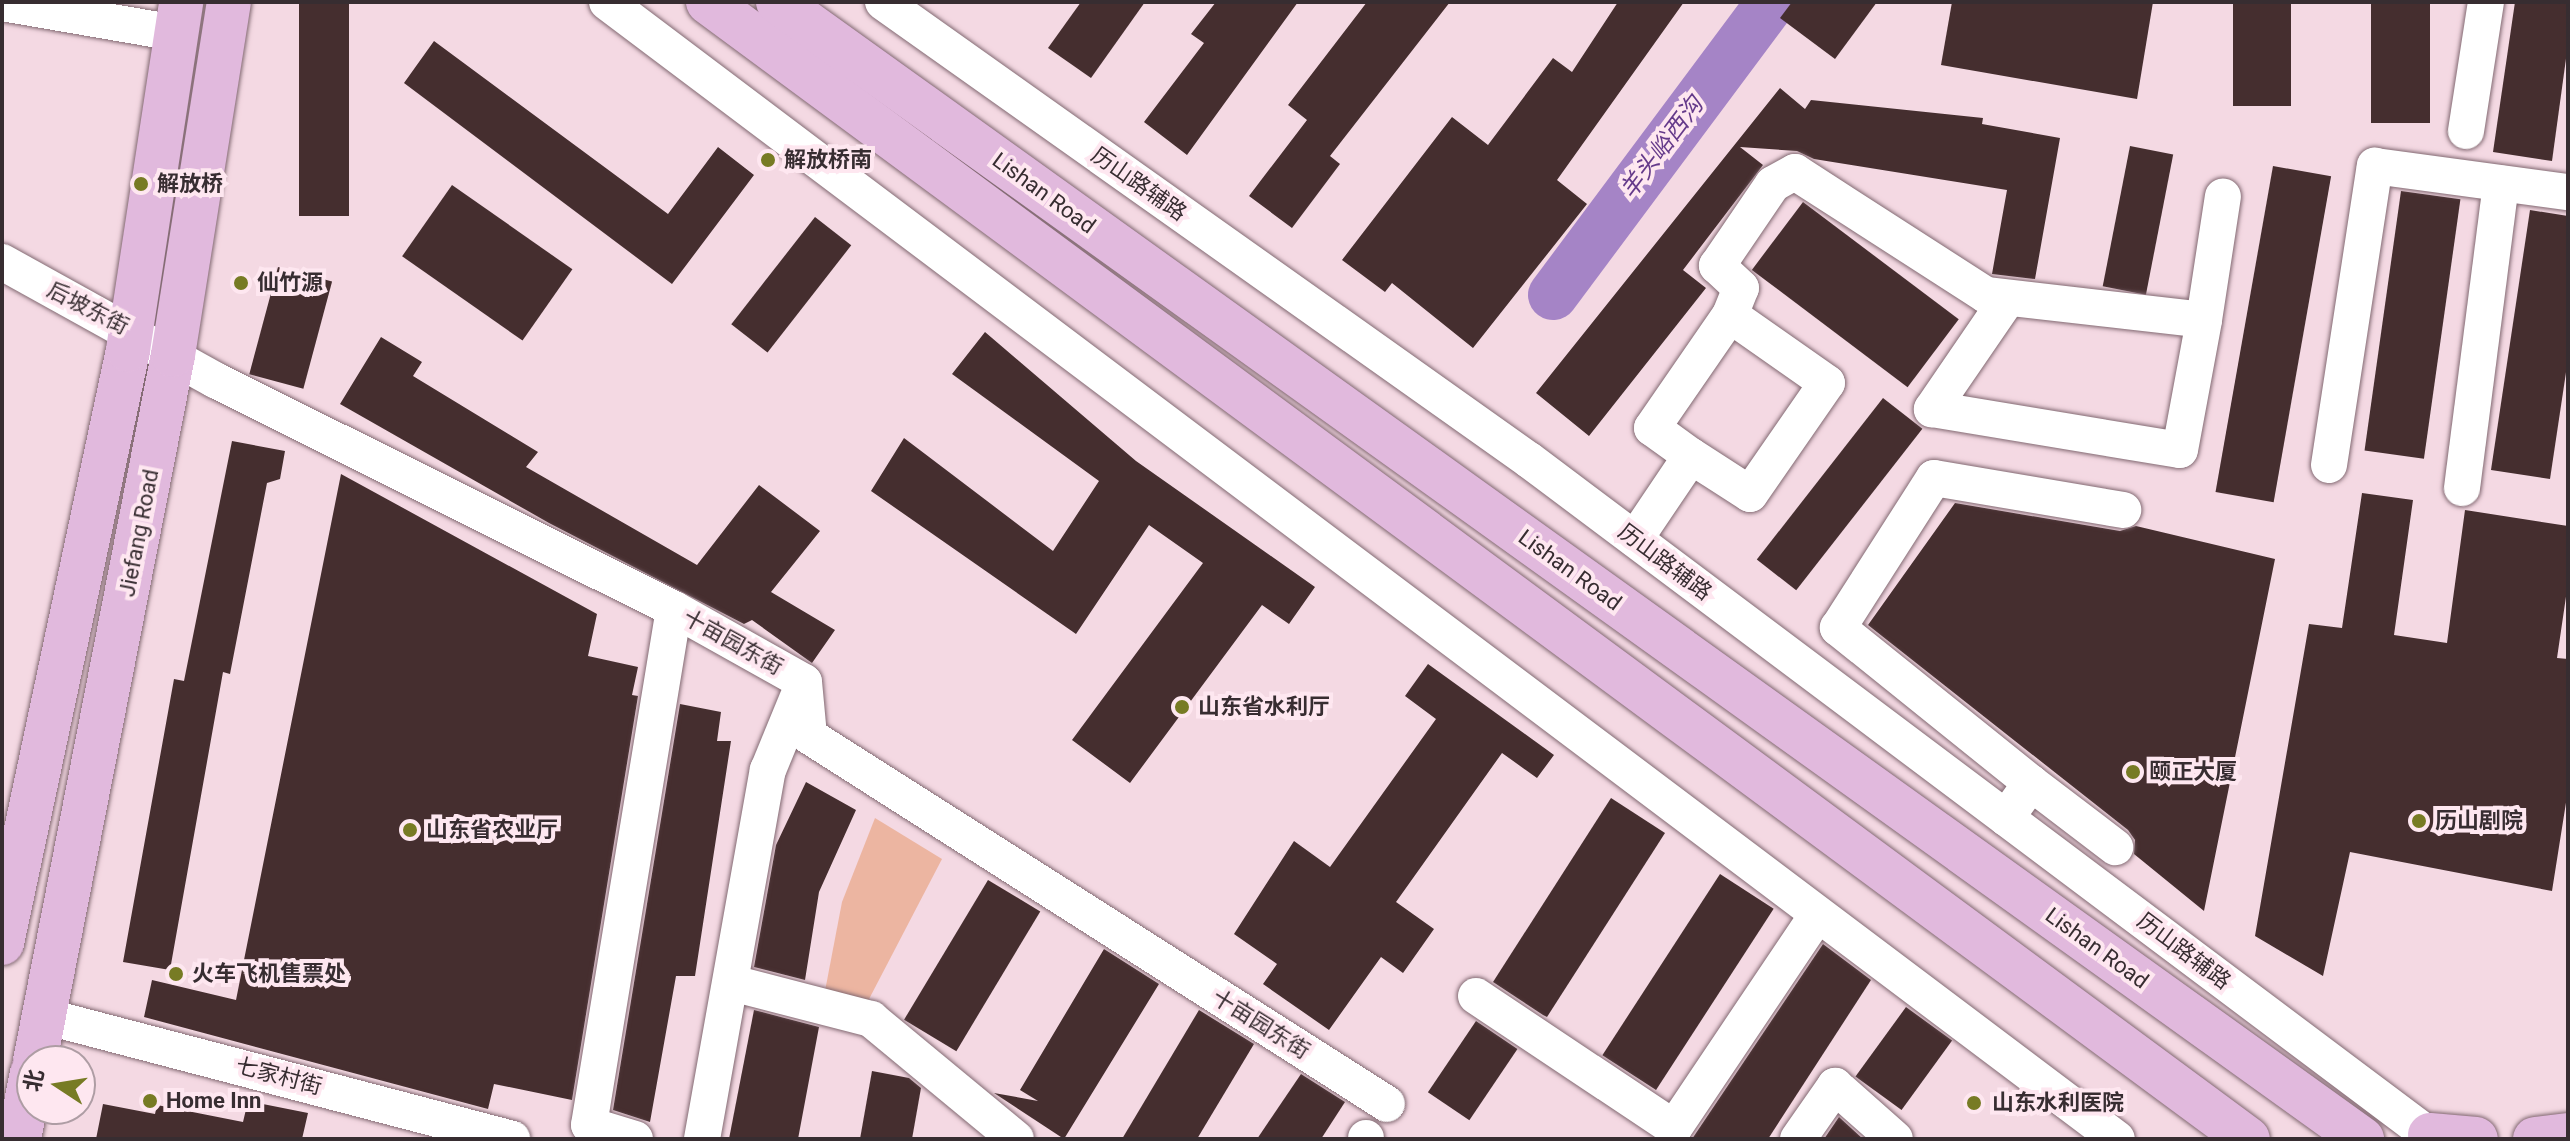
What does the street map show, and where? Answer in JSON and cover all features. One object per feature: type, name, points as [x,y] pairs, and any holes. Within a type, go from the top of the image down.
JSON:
[{"type":"main road","name":"Jiefang Road","points":[[38,1045],[173,355],[229,2]]},
{"type":"main road","name":"Lishan Road","points":[[708,2],[2248,1139]]},
{"type":"main road","name":"Lishan Road","points":[[778,2],[2362,1139]]},
{"type":"main road","points":[[2,943],[131,330],[178,17]]},
{"type":"main road","points":[[2535,1139],[2568,1135]]},
{"type":"main road","points":[[2432,1137],[2476,1139]]},
{"type":"street","points":[[607,2],[2117,1139]]},
{"type":"street","name":"历山路辅路","points":[[883,2],[1635,539],[2432,1137]]},
{"type":"street","points":[[2466,131],[2486,2]]},
{"type":"street","points":[[2,3],[178,17]]},
{"type":"street","points":[[2329,465],[2375,166],[2568,192]]},
{"type":"street","points":[[1730,315],[1827,383],[1750,494],[1652,428],[1730,315],[1741,288],[1717,266],[1773,184],[1795,172],[1986,295],[2204,320]]},
{"type":"street","points":[[2462,488],[2501,183]]},
{"type":"street","points":[[2008,298],[1932,409],[2180,450],[2223,196]]},
{"type":"street","name":"后坡东街","points":[[2,262],[81,309],[131,330],[173,355]]},
{"type":"street","name":"十亩园东街","points":[[173,355],[674,609],[804,682],[809,736],[1387,1104]]},
{"type":"street","points":[[1635,539],[1691,456]]},
{"type":"street","points":[[2115,847],[1838,628],[1934,478],[2123,510]]},
{"type":"street","points":[[635,1139],[589,1125],[674,609]]},
{"type":"street","points":[[702,1139],[768,770],[804,682]]},
{"type":"street","points":[[2006,818],[2031,783]]},
{"type":"street","points":[[1476,996],[1680,1134],[1817,915]]},
{"type":"street","points":[[732,983],[871,1019],[1016,1139]]},
{"type":"street","name":"七家村街","points":[[44,1016],[512,1139]]},
{"type":"street","points":[[1798,1139],[1835,1086],[1895,1139]]},
{"type":"shaded area","points":[[875,818],[942,859],[868,1001],[825,991],[842,902]]},
{"type":"building","points":[[299,2],[349,2],[349,216],[299,216]]},
{"type":"building","points":[[1081,2],[1145,2],[1091,78],[1048,48]]},
{"type":"building","points":[[1216,2],[1298,2],[1187,155],[1144,122],[1204,43],[1191,34]]},
{"type":"building","points":[[1367,2],[1450,2],[1330,156],[1340,164],[1292,228],[1249,196],[1307,120],[1288,105]]},
{"type":"building","points":[[1618,2],[1684,2],[1557,180],[1587,204],[1473,348],[1392,283],[1385,292],[1342,260],[1452,117],[1488,145],[1553,58],[1572,72]]},
{"type":"building","points":[[1792,2],[1877,2],[1835,59],[1780,18]]},
{"type":"building","points":[[1952,2],[2153,2],[2137,99],[1941,65]]},
{"type":"building","points":[[2233,2],[2291,2],[2291,106],[2233,106]]},
{"type":"building","points":[[2371,2],[2430,2],[2430,123],[2371,123]]},
{"type":"building","points":[[2515,2],[2568,2],[2568,44],[2552,161],[2493,152]]},
{"type":"building","points":[[434,41],[668,214],[718,147],[754,175],[672,284],[404,83]]},
{"type":"building","points":[[1780,88],[1805,109],[1811,100],[1983,118],[1982,124],[2060,138],[2035,279],[1992,274],[2007,190],[1814,159],[1797,151],[1740,147],[1763,165],[1683,270],[1706,288],[1589,436],[1536,393]]},
{"type":"building","points":[[2130,146],[2173,154],[2146,295],[2103,286]]},
{"type":"building","points":[[2273,166],[2331,176],[2274,502],[2216,492]]},
{"type":"building","points":[[452,185],[572,269],[523,341],[402,256]]},
{"type":"building","points":[[2401,191],[2460,199],[2424,459],[2365,450]]},
{"type":"building","points":[[1803,202],[1959,319],[1908,387],[1752,270]]},
{"type":"building","points":[[2530,210],[2568,216],[2568,359],[2550,479],[2491,470]]},
{"type":"building","points":[[815,217],[851,245],[768,352],[731,324]]},
{"type":"building","points":[[278,267],[332,281],[303,389],[249,374]]},
{"type":"building","points":[[985,332],[1136,461],[1315,587],[1289,624],[1262,605],[1130,783],[1072,740],[1203,563],[1149,525],[1076,634],[871,491],[904,438],[1053,551],[1099,481],[952,374]]},
{"type":"building","points":[[381,337],[422,362],[413,376],[538,452],[526,467],[697,565],[759,485],[820,531],[771,592],[835,630],[812,663],[752,620],[744,624],[549,523],[340,404]]},
{"type":"building","points":[[1883,398],[1922,429],[1796,590],[1757,560]]},
{"type":"building","points":[[232,441],[285,451],[280,479],[267,483],[230,674],[223,672],[170,970],[123,962],[174,679],[184,681]]},
{"type":"building","name":"山东省农业厅","points":[[341,474],[597,614],[588,656],[638,667],[632,695],[638,696],[572,1100],[494,1084],[488,1109],[144,1017],[152,980],[236,1000]]},
{"type":"building","name":"历山剧院","points":[[2362,493],[2413,500],[2394,635],[2447,643],[2465,510],[2568,526],[2568,583],[2557,658],[2568,659],[2568,790],[2552,891],[2350,852],[2323,976],[2255,936],[2309,624],[2342,628]]},
{"type":"building","name":"颐正大厦","points":[[1955,503],[2120,531],[2136,526],[2275,559],[2204,911],[2134,854],[2135,840],[2128,830],[1868,625]]},
{"type":"building","points":[[1428,664],[1554,755],[1537,778],[1502,753],[1396,902],[1434,929],[1403,973],[1381,957],[1329,1030],[1263,984],[1277,964],[1234,934],[1294,841],[1330,867],[1436,719],[1405,696]]},
{"type":"building","points":[[680,704],[721,712],[717,741],[731,741],[695,976],[676,976],[650,1122],[613,1110]]},
{"type":"building","points":[[806,782],[856,810],[819,892],[805,980],[754,967],[776,845]]},
{"type":"building","points":[[1611,798],[1665,833],[1547,1017],[1493,982]]},
{"type":"building","points":[[1720,874],[1774,909],[1656,1090],[1602,1055]]},
{"type":"building","points":[[988,880],[1040,911],[956,1051],[904,1020]]},
{"type":"building","points":[[1823,944],[1871,980],[1768,1139],[1692,1139]]},
{"type":"building","points":[[1104,949],[1159,984],[1064,1139],[994,1093],[1038,1101],[1020,1090]]},
{"type":"building","points":[[1906,1007],[1952,1041],[1902,1110],[1855,1077]]},
{"type":"building","points":[[754,1010],[819,1027],[798,1139],[729,1139]]},
{"type":"building","points":[[1199,1010],[1254,1044],[1197,1139],[1122,1139]]},
{"type":"building","points":[[1476,1021],[1517,1049],[1469,1120],[1428,1092]]},
{"type":"building","points":[[872,1071],[909,1078],[921,1088],[912,1139],[860,1139]]},
{"type":"building","points":[[1301,1074],[1345,1102],[1321,1139],[1257,1139]]},
{"type":"building","points":[[248,1101],[308,1113],[302,1139],[96,1139],[103,1104],[155,1114],[157,1105],[243,1122]]},
{"type":"building","points":[[1839,1117],[1863,1139],[1824,1139]]},
{"type":"waterway","name":"羊头峪西沟","points":[[1553,295],[1771,2]]},
{"type":"place","name":"解放桥南","points":[[768,160]]},
{"type":"place","name":"解放桥","points":[[141,184]]},
{"type":"place","name":"仙竹源","points":[[241,283]]},
{"type":"place","name":"山东省水利厅","points":[[1182,707]]},
{"type":"place","name":"颐正大厦","points":[[2133,772]]},
{"type":"place","name":"历山剧院","points":[[2419,821]]},
{"type":"place","name":"山东省农业厅","points":[[410,830]]},
{"type":"place","name":"火车飞机售票处","points":[[176,974]]},
{"type":"place","name":"Home Inn","points":[[150,1101]]},
{"type":"place","name":"山东水利医院","points":[[1974,1103]]}]
